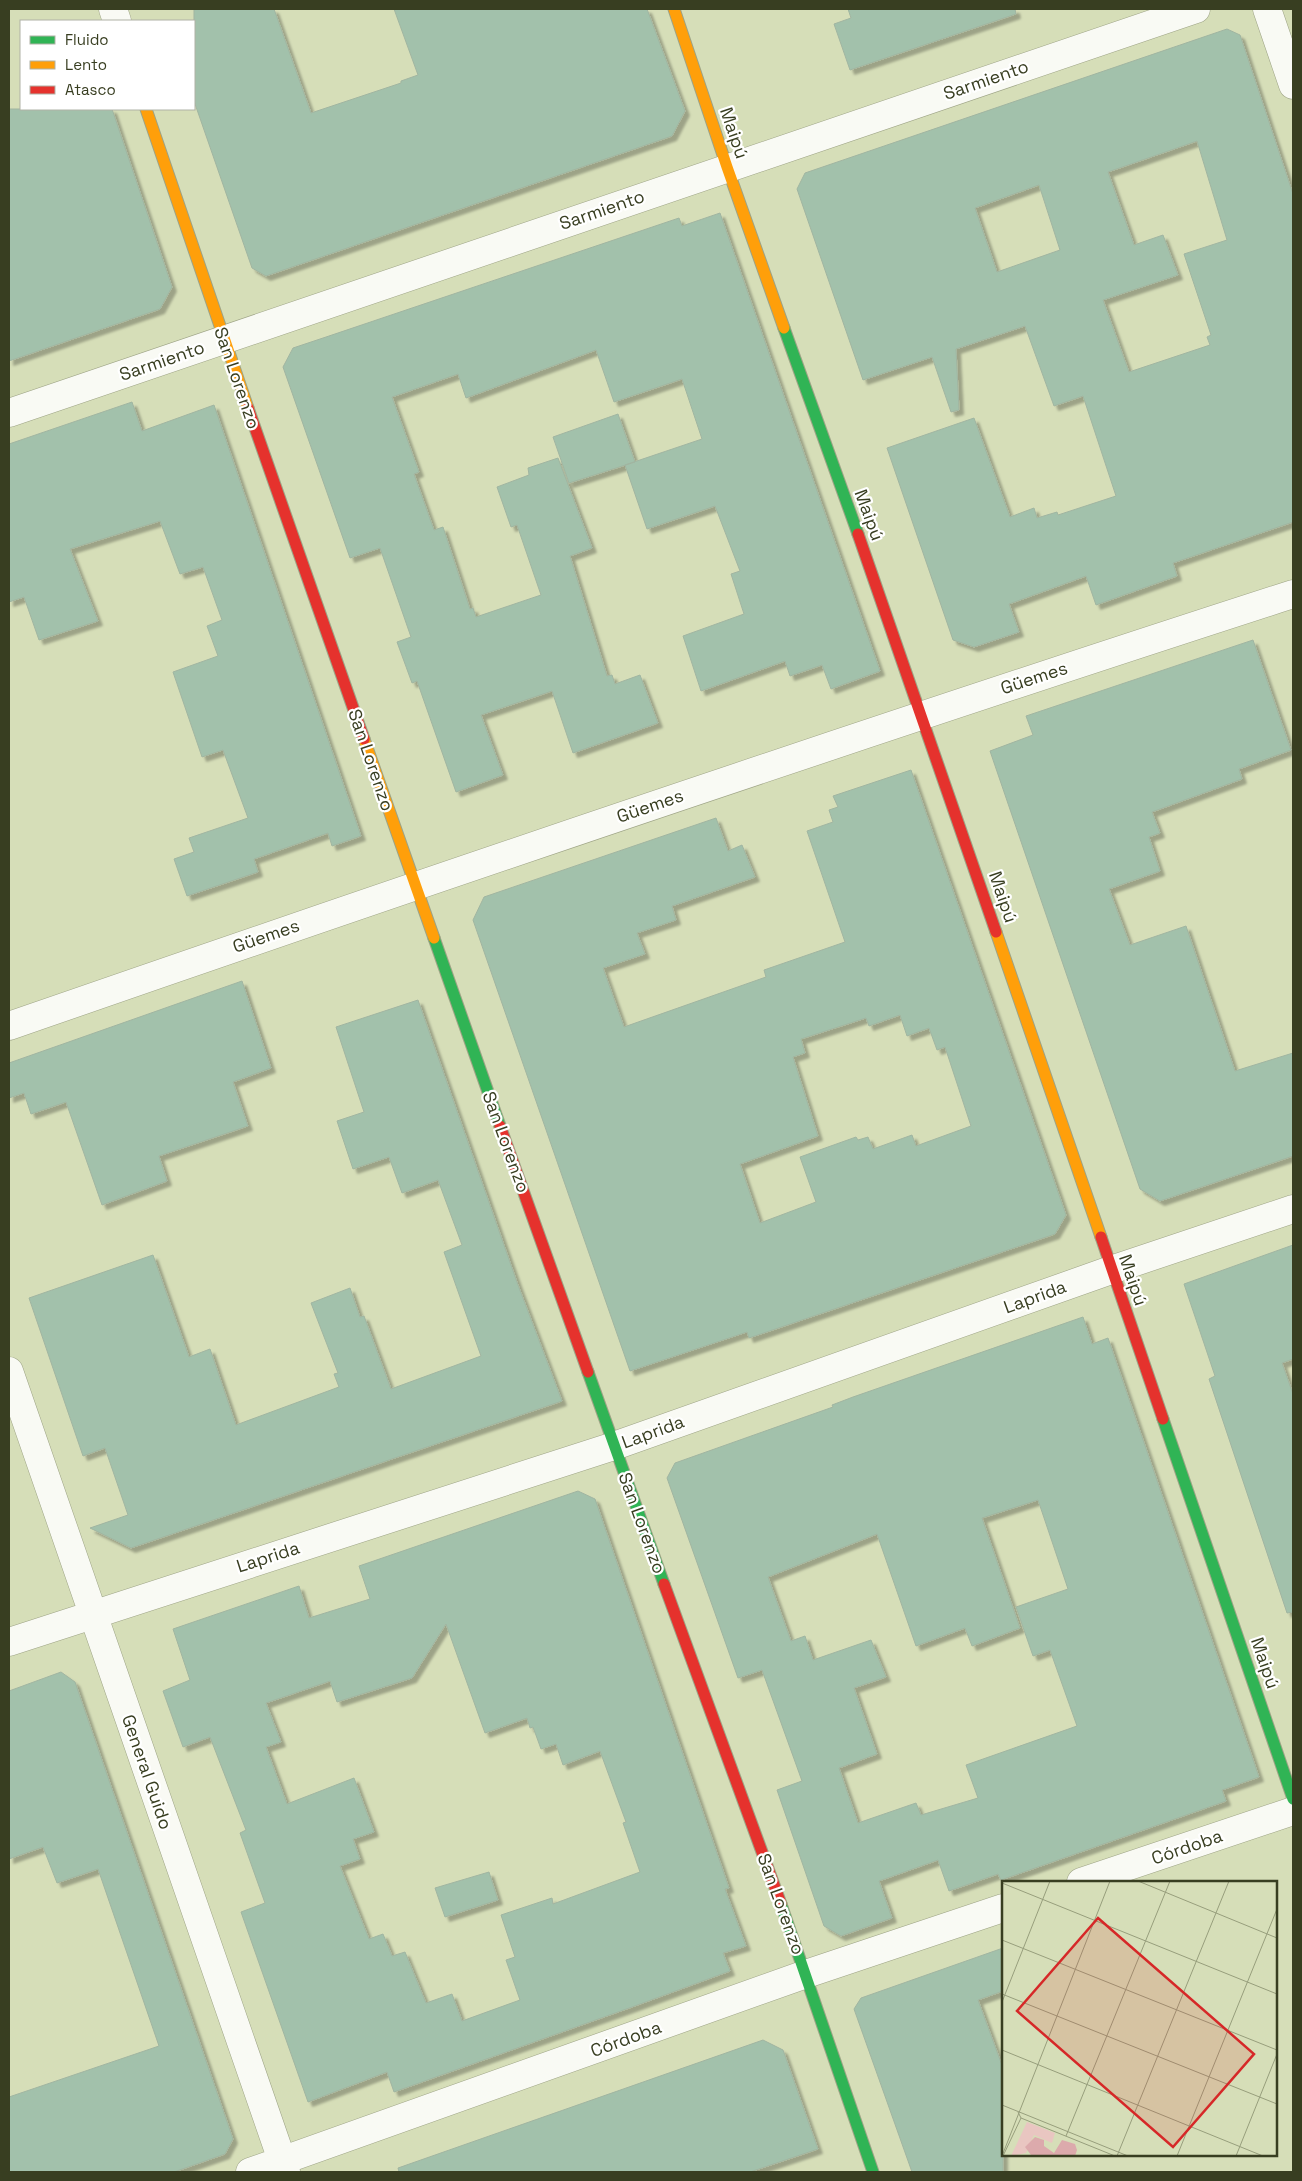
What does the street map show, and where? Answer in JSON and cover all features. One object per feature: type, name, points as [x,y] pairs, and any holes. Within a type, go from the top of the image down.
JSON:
[{"type":"street","name":"Maipú","points":[[674,9],[727,167],[922,715],[1293,1798]]},
{"type":"street","name":"Sarmiento","points":[[9,413],[727,167],[1196,9]]},
{"type":"street","points":[[1268,9],[1293,85]]},
{"type":"street","name":"San Lorenzo","points":[[146,110],[224,340],[415,885],[614,1446],[806,1974],[873,2172]]},
{"type":"street","name":"Güemes","points":[[9,1026],[415,885],[922,715],[1293,594]]},
{"type":"street","name":"Laprida","points":[[9,1642],[614,1446],[1111,1270],[1293,1209]]},
{"type":"street","name":"General Guido","points":[[9,1371],[284,2166]]},
{"type":"street","name":"Córdoba","points":[[1084,1881],[1293,1811]]},
{"type":"street","name":"Córdoba","points":[[250,2172],[284,2166],[806,1974],[1002,1908]]},
{"type":"building","points":[[194,9],[274,9],[311,113],[401,83],[401,81],[418,75],[394,9],[647,9],[685,111],[672,136],[266,276],[252,268],[195,104]]},
{"type":"building","points":[[848,9],[1015,9],[1016,14],[850,70],[834,24],[851,18]]},
{"type":"building","points":[[1227,29],[1240,35],[1293,194],[1293,522],[1173,563],[1177,576],[1096,605],[1086,576],[1009,604],[1019,632],[974,647],[953,640],[887,448],[974,418],[1010,517],[1034,508],[1037,518],[1057,512],[1058,515],[1116,496],[1083,396],[1054,406],[1025,326],[956,349],[959,410],[951,412],[932,357],[863,380],[797,189],[805,173]],"holes":[[[1197,141],[1227,240],[1184,254],[1211,335],[1207,337],[1210,345],[1129,372],[1103,300],[1178,275],[1163,235],[1134,245],[1108,172]],[[1039,185],[1060,250],[997,272],[975,208]]]},
{"type":"building","points":[[9,109],[112,110],[172,287],[160,309],[9,361]]},
{"type":"building","points":[[720,213],[880,671],[831,689],[822,665],[790,676],[785,661],[701,691],[683,636],[744,614],[731,574],[740,571],[715,506],[647,529],[625,465],[702,439],[682,379],[614,402],[596,350],[466,398],[458,374],[392,397],[419,472],[414,474],[434,530],[443,527],[470,609],[473,608],[476,617],[541,595],[517,525],[511,527],[497,487],[529,475],[528,468],[558,458],[592,548],[570,556],[607,676],[612,675],[615,684],[640,675],[658,723],[573,753],[552,691],[481,715],[503,775],[456,792],[417,681],[412,683],[397,642],[411,637],[380,548],[350,558],[283,367],[293,348],[679,218],[682,226]]},
{"type":"building","points":[[132,402],[142,431],[214,405],[361,836],[332,846],[328,833],[254,859],[258,872],[187,896],[174,859],[194,852],[189,838],[248,818],[223,750],[202,757],[173,672],[218,656],[207,626],[222,620],[203,567],[180,574],[160,521],[70,549],[98,621],[39,640],[24,597],[9,602],[9,444]]},
{"type":"building","points":[[618,414],[635,462],[569,483],[553,437]]},
{"type":"building","points":[[1253,640],[1291,750],[1239,769],[1242,779],[1152,812],[1160,833],[1149,837],[1160,871],[1109,889],[1130,945],[1186,926],[1235,1071],[1293,1053],[1293,1156],[1160,1201],[1140,1189],[990,751],[1033,735],[1026,716]]},
{"type":"building","points":[[911,770],[1066,1215],[1055,1234],[749,1338],[747,1332],[630,1371],[473,920],[484,897],[716,818],[728,851],[742,845],[755,877],[672,906],[676,920],[637,933],[645,954],[603,968],[624,1027],[766,977],[764,970],[845,942],[807,831],[833,822],[829,810],[838,807],[833,796]],"holes":[[[900,1015],[907,1036],[929,1028],[937,1050],[945,1047],[971,1126],[916,1146],[912,1135],[873,1149],[868,1137],[858,1140],[856,1137],[800,1157],[816,1202],[760,1223],[740,1164],[818,1136],[793,1057],[805,1053],[801,1039],[866,1018],[869,1026]]]},
{"type":"building","points":[[242,981],[271,1068],[233,1082],[248,1126],[159,1156],[167,1181],[102,1205],[66,1102],[31,1114],[24,1093],[9,1098],[9,1063]]},
{"type":"building","points":[[418,1000],[518,1285],[562,1401],[131,1548],[90,1528],[128,1515],[105,1448],[83,1456],[29,1298],[153,1255],[189,1357],[210,1349],[236,1425],[339,1387],[334,1374],[338,1373],[311,1303],[350,1288],[360,1317],[364,1316],[391,1389],[481,1356],[444,1252],[462,1245],[438,1180],[402,1193],[389,1157],[353,1169],[337,1121],[364,1112],[336,1027]]},
{"type":"building","points":[[1293,1245],[1293,1359],[1282,1363],[1293,1394],[1293,1612],[1287,1613],[1209,1379],[1215,1376],[1184,1284]]},
{"type":"building","points":[[1083,1317],[1092,1344],[1108,1338],[1259,1777],[1222,1790],[1226,1801],[1001,1880],[998,1874],[949,1891],[938,1860],[879,1881],[892,1918],[841,1936],[824,1926],[777,1790],[802,1781],[762,1670],[738,1678],[667,1478],[675,1463],[833,1407],[832,1405]],"holes":[[[1038,1500],[1068,1589],[1016,1607],[1033,1656],[1050,1650],[1077,1726],[966,1765],[978,1798],[921,1815],[916,1803],[858,1823],[839,1768],[877,1754],[854,1688],[886,1677],[871,1640],[813,1660],[805,1636],[791,1641],[768,1577],[877,1534],[916,1646],[965,1628],[972,1646],[1020,1628],[982,1518]]]},
{"type":"building","points":[[578,1491],[595,1499],[729,1888],[725,1889],[746,1946],[723,1953],[730,1971],[394,2092],[387,2072],[308,2102],[241,1912],[265,1903],[240,1833],[246,1830],[210,1737],[183,1747],[163,1691],[190,1680],[173,1629],[299,1586],[309,1618],[370,1599],[359,1566]],"holes":[[[446,1624],[485,1733],[527,1718],[530,1728],[533,1727],[541,1749],[556,1744],[563,1765],[600,1751],[626,1822],[623,1823],[640,1872],[553,1904],[552,1898],[501,1915],[515,1957],[506,1960],[520,2000],[462,2021],[452,1994],[426,2003],[405,1952],[392,1956],[383,1934],[369,1939],[340,1866],[360,1859],[353,1839],[374,1832],[354,1778],[287,1804],[266,1747],[281,1742],[266,1703],[330,1681],[337,1702],[412,1678]]]},
{"type":"building","points":[[61,1672],[75,1682],[233,2139],[225,2154],[174,2172],[9,2172],[9,2097],[159,2046],[98,1869],[57,1883],[43,1847],[9,1859],[9,1691]]},
{"type":"building","points":[[489,1872],[498,1900],[445,1917],[435,1888]]},
{"type":"building","points":[[1002,1948],[1002,1991],[978,2000],[1002,2065],[1003,2172],[912,2172],[854,2009],[861,1998]]},
{"type":"building","points":[[763,2040],[783,2050],[818,2149],[750,2172],[399,2172],[398,2168]]},
{"type":"traffic: fast","points":[[784,328],[858,534]]},
{"type":"traffic: fast","points":[[434,938],[500,1126]]},
{"type":"traffic: fast","points":[[588,1372],[664,1584]]},
{"type":"traffic: fast","points":[[1163,1419],[1293,1799]]},
{"type":"traffic: fast","points":[[781,1904],[873,2172]]},
{"type":"traffic: slow","points":[[674,9],[784,328]]},
{"type":"traffic: slow","points":[[146,110],[248,408]]},
{"type":"traffic: slow","points":[[364,739],[434,938]]},
{"type":"traffic: slow","points":[[996,932],[1101,1237]]},
{"type":"traffic: jam","points":[[248,408],[364,739]]},
{"type":"traffic: jam","points":[[858,534],[996,932]]},
{"type":"traffic: jam","points":[[500,1126],[588,1372]]},
{"type":"traffic: jam","points":[[1101,1237],[1163,1419]]},
{"type":"traffic: jam","points":[[664,1584],[781,1904]]}]
